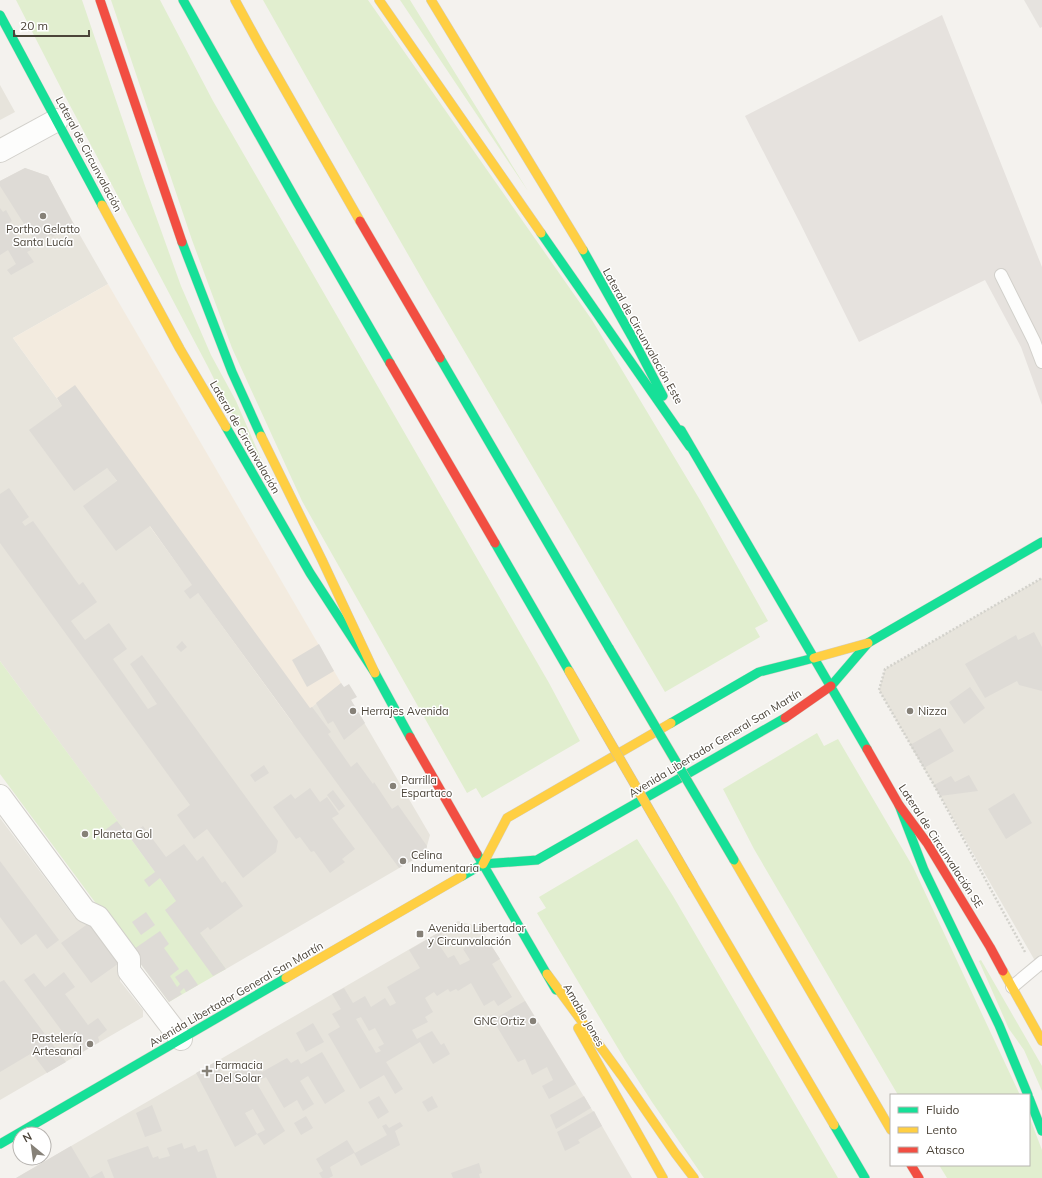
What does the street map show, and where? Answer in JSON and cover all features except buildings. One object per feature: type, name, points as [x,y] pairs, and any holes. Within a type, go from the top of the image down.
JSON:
[{"type":"main road","points":[[100,0],[178,230],[213,325],[233,374],[264,444],[375,673]]},
{"type":"main road","points":[[183,0],[298,204],[865,1178]]},
{"type":"main road","points":[[235,0],[346,196],[890,1128]]},
{"type":"main road","points":[[379,0],[690,447]]},
{"type":"main road","name":"Lateral de Circunvalación Este","points":[[431,0],[475,75],[532,166],[636,343],[690,447],[831,686]]},
{"type":"main road","name":"Lateral de Circunvalación","points":[[0,15],[180,349],[310,573],[375,673],[483,864]]},
{"type":"main road","name":"Avenida Libertador General San Martín","points":[[0,1144],[483,864],[537,860],[791,714],[831,686],[868,643],[1042,542]]},
{"type":"main road","points":[[483,864],[507,818],[759,672],[868,643]]},
{"type":"main road","name":"Lateral de Circunvalación SE","points":[[831,686],[899,805],[927,843],[990,947],[1042,1041]]},
{"type":"main road","points":[[899,805],[924,870],[999,1025],[1028,1094]]},
{"type":"main road","name":"Amable Jones","points":[[483,864],[663,1178]]},
{"type":"main road","points":[[547,974],[622,1076],[694,1178]]},
{"type":"main road","points":[[1030,1101],[1042,1131]]},
{"type":"main road","points":[[912,1166],[919,1178]]},
{"type":"street","points":[[0,151],[57,120]]},
{"type":"street","points":[[0,796],[85,911],[98,917],[129,959],[130,971],[181,1039]]},
{"type":"lane","points":[[1001,274],[1034,341],[1042,362]]},
{"type":"lane","points":[[1012,986],[1038,965]]},
{"type":"path","points":[[1038,965],[879,690],[885,669],[1042,578]]},
{"type":"shaded area","points":[[1024,0],[1042,0],[1042,27],[1040,28]]},
{"type":"shaded area","points":[[942,15],[1042,267],[1042,405],[1021,347],[985,280],[859,342],[745,116]]},
{"type":"shaded area","points":[[0,85],[15,112],[0,120]]},
{"type":"shaded area","points":[[25,168],[48,176],[108,284],[13,338],[292,722],[341,683],[430,835],[425,853],[226,969],[0,661],[0,181]]},
{"type":"shaded area","points":[[108,284],[341,683],[293,723],[13,338]]},
{"type":"shaded area","points":[[1042,578],[1042,973],[879,690],[885,669]]},
{"type":"shaded area","points":[[0,818],[75,918],[93,920],[123,962],[120,981],[143,1010],[143,1017],[0,1100]]},
{"type":"shaded area","points":[[458,921],[480,927],[602,1126],[632,1178],[16,1178],[37,1166],[52,1166],[52,1157]]},
{"type":"green space","points":[[16,0],[82,0],[144,183],[181,286],[211,355],[236,401],[266,470],[262,469],[227,405]]},
{"type":"green space","points":[[111,0],[160,0],[213,101],[549,683],[580,741],[482,798],[476,788],[467,793],[302,501],[232,348],[192,240]]},
{"type":"green space","points":[[263,0],[368,0],[592,320],[700,500],[768,621],[755,628],[760,637],[665,692],[429,291]]},
{"type":"green space","points":[[400,0],[410,0],[528,191]]},
{"type":"green space","name":"Planeta Gol","points":[[0,661],[226,969],[169,1002],[0,774]]},
{"type":"green space","points":[[817,733],[824,746],[838,739],[913,867],[1020,1094],[897,1094],[754,849],[723,789]]},
{"type":"green space","points":[[637,839],[673,896],[838,1178],[704,1178],[625,1060],[537,913],[546,908],[539,897]]},
{"type":"green space","points":[[981,960],[1042,1066],[1042,1091],[1024,1050],[1009,1029],[979,961]]},
{"type":"green space","points":[[1030,1119],[1042,1150],[1042,1178],[947,1178],[940,1166],[1030,1166]]},
{"type":"traffic: fast","points":[[183,0],[390,363]]},
{"type":"traffic: fast","points":[[0,15],[102,205]]},
{"type":"traffic: fast","points":[[541,233],[690,447]]},
{"type":"traffic: fast","points":[[182,242],[232,372],[261,436]]},
{"type":"traffic: fast","points":[[583,250],[663,396]]},
{"type":"traffic: fast","points":[[440,358],[609,648]]},
{"type":"traffic: fast","points":[[226,427],[310,573],[375,673],[410,737]]},
{"type":"traffic: fast","points":[[681,430],[867,749]]},
{"type":"traffic: fast","points":[[831,686],[868,643],[1042,542]]},
{"type":"traffic: fast","points":[[495,543],[569,671]]},
{"type":"traffic: fast","points":[[609,648],[734,860]]},
{"type":"traffic: fast","points":[[671,723],[759,672],[814,658]]},
{"type":"traffic: fast","points":[[462,876],[483,864],[537,860],[785,718]]},
{"type":"traffic: fast","points":[[899,805],[924,870],[999,1025],[1028,1094]]},
{"type":"traffic: fast","points":[[477,854],[556,990]]},
{"type":"traffic: fast","points":[[0,1144],[286,978]]},
{"type":"traffic: fast","points":[[1030,1101],[1042,1131]]},
{"type":"traffic: fast","points":[[834,1125],[865,1178]]},
{"type":"traffic: slow","points":[[235,0],[360,221]]},
{"type":"traffic: slow","points":[[379,0],[541,233]]},
{"type":"traffic: slow","points":[[431,0],[583,250]]},
{"type":"traffic: slow","points":[[102,205],[180,349],[226,427]]},
{"type":"traffic: slow","points":[[261,436],[322,560],[375,673]]},
{"type":"traffic: slow","points":[[814,658],[868,643]]},
{"type":"traffic: slow","points":[[569,671],[693,885]]},
{"type":"traffic: slow","points":[[483,864],[507,818],[671,723]]},
{"type":"traffic: slow","points":[[734,860],[890,1128]]},
{"type":"traffic: slow","points":[[286,978],[462,876]]},
{"type":"traffic: slow","points":[[693,885],[834,1125]]},
{"type":"traffic: slow","points":[[1003,971],[1042,1041]]},
{"type":"traffic: slow","points":[[547,974],[622,1076],[694,1178]]},
{"type":"traffic: slow","points":[[578,1028],[663,1178]]},
{"type":"traffic: jam","points":[[100,0],[182,242]]},
{"type":"traffic: jam","points":[[360,221],[440,358]]},
{"type":"traffic: jam","points":[[390,363],[495,543]]},
{"type":"traffic: jam","points":[[785,718],[831,686]]},
{"type":"traffic: jam","points":[[410,737],[477,854]]},
{"type":"traffic: jam","points":[[867,749],[899,805],[927,843],[1003,971]]},
{"type":"traffic: jam","points":[[912,1166],[919,1178]]},
{"type":"place","name":"Portho Gelatto Santa Lucía","points":[[43,216]]},
{"type":"place","name":"Herrajes Avenida","points":[[353,711]]},
{"type":"place","name":"Nizza","points":[[910,711]]},
{"type":"place","name":"Parrilla Espartaco","points":[[393,786]]},
{"type":"place","name":"Planeta Gol","points":[[85,834]]},
{"type":"place","name":"Celina Indumentaria","points":[[403,861]]},
{"type":"place","name":"Avenida Libertador y Circunvalación","points":[[420,934]]},
{"type":"place","name":"GNC Ortiz","points":[[533,1021]]},
{"type":"place","name":"Pastelería Artesanal","points":[[90,1044]]},
{"type":"place","name":"Farmacia Del Solar","points":[[207,1071]]}]
